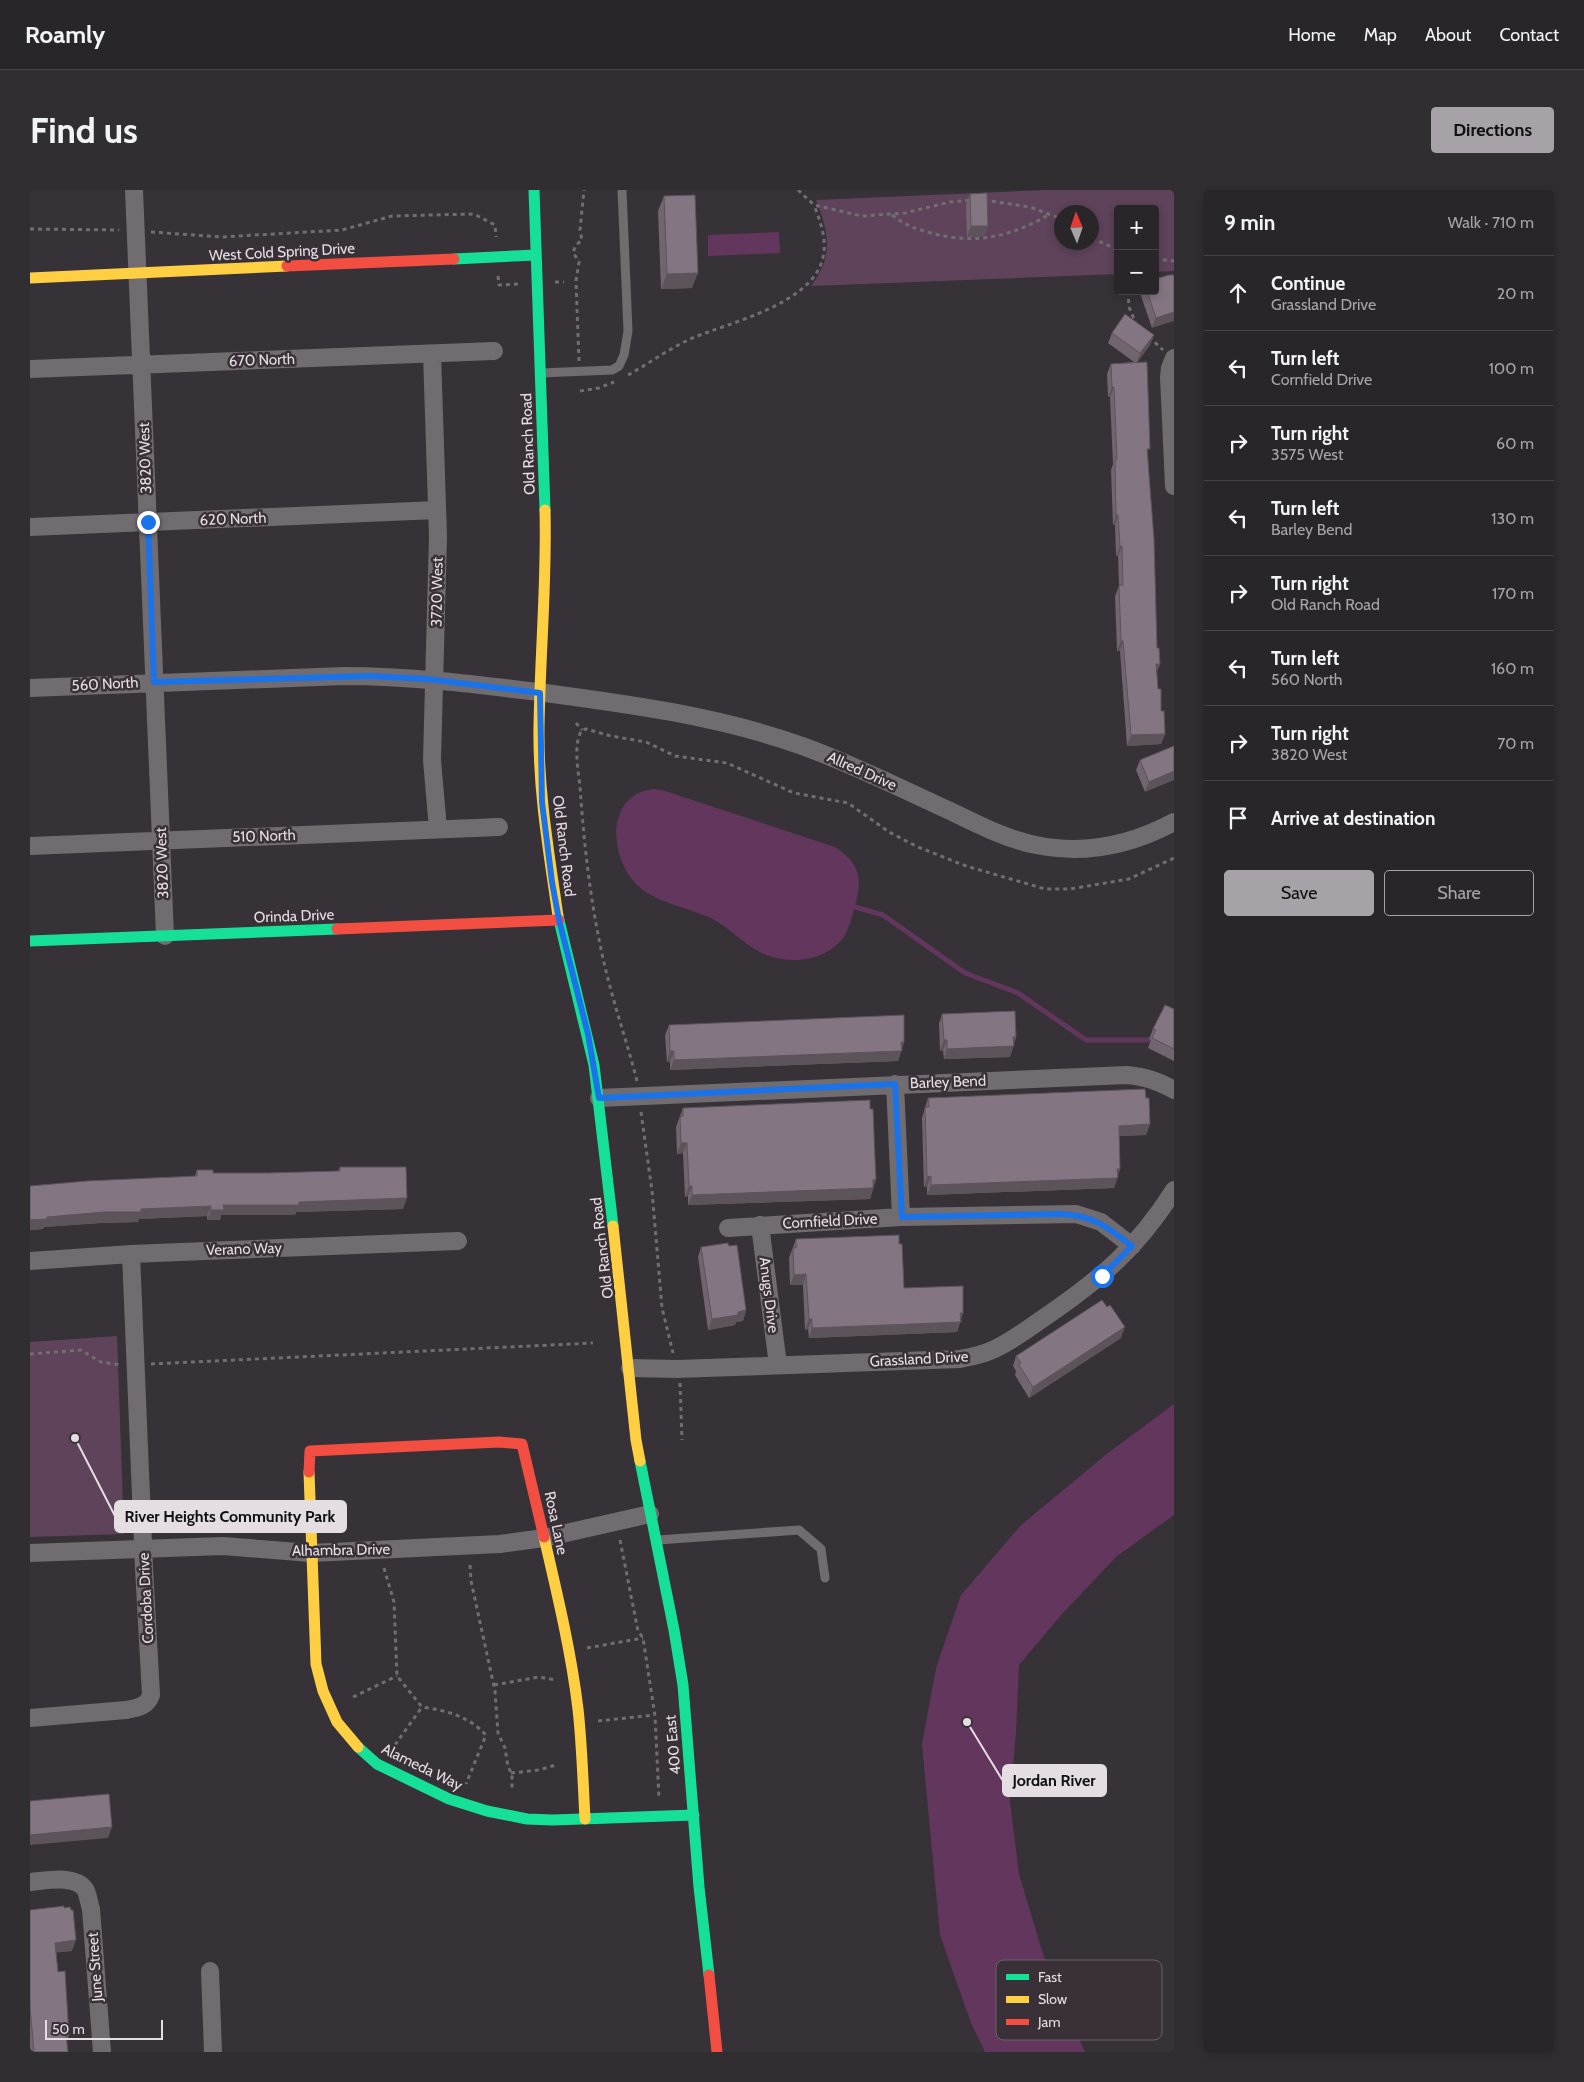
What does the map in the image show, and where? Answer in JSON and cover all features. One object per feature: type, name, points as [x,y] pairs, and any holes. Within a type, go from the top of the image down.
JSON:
[{"type":"street","name":"3820 West","points":[[134,190],[165,936]]},
{"type":"street","name":"Old Ranch Road","points":[[534,190],[546,551],[540,693],[542,802],[559,920],[588,1034],[599,1098],[630,1368],[636,1440]]},
{"type":"street","name":"West Cold Spring Drive","points":[[30,278],[536,254]]},
{"type":"street","name":"670 North","points":[[30,369],[494,351]]},
{"type":"street","name":"3720 West","points":[[432,354],[438,589],[433,680],[432,760],[438,829]]},
{"type":"street","points":[[1169,355],[1174,486]]},
{"type":"street","name":"620 North","points":[[30,527],[437,510]]},
{"type":"street","name":"560 North","points":[[30,688],[344,676],[433,680],[540,693]]},
{"type":"street","name":"Allred Drive","points":[[540,693],[631,705],[674,713],[780,740],[838,760],[996,832],[1035,845],[1076,849],[1103,847],[1136,839],[1174,822]]},
{"type":"street","name":"510 North","points":[[30,846],[499,827]]},
{"type":"street","name":"Orinda Drive","points":[[30,941],[559,920]]},
{"type":"street","name":"Barley Bend","points":[[599,1098],[1128,1075],[1144,1076],[1159,1081],[1174,1090]]},
{"type":"street","points":[[895,1084],[902,1217]]},
{"type":"street","name":"Grassland Drive","points":[[630,1368],[677,1369],[960,1359],[990,1352],[1084,1290],[1114,1266],[1148,1229],[1174,1190]]},
{"type":"street","name":"Cornfield Drive","points":[[728,1228],[902,1217],[1076,1214],[1101,1222],[1132,1246]]},
{"type":"street","name":"Anugs Drive","points":[[760,1226],[778,1365]]},
{"type":"street","name":"Verano Way","points":[[30,1262],[131,1254],[458,1241]]},
{"type":"street","name":"Cordoba Drive","points":[[30,1718],[126,1710],[149,1702],[151,1695],[131,1254]]},
{"type":"street","name":"400 East","points":[[636,1440],[683,1685],[699,1887],[717,2052]]},
{"type":"street","name":"Rosa Lane","points":[[310,1451],[334,1448],[499,1442],[522,1444],[544,1538],[576,1694],[582,1755],[585,1819]]},
{"type":"street","name":"Alameda Way","points":[[310,1451],[311,1553],[316,1664],[323,1691],[337,1722],[360,1750],[376,1764],[448,1799],[487,1811],[527,1819],[694,1815]]},
{"type":"street","name":"Alhambra Drive","points":[[30,1553],[223,1546],[311,1553],[500,1544],[544,1538],[650,1514]]},
{"type":"street","name":"June Street","points":[[30,1882],[70,1881],[86,1890],[91,1909],[102,2052]]},
{"type":"street","points":[[210,1971],[213,2052]]},
{"type":"lane","points":[[541,373],[612,370],[619,366],[624,355],[628,331],[622,190]]},
{"type":"lane","points":[[656,1541],[799,1530],[821,1548],[825,1578]]},
{"type":"path","points":[[579,360],[576,281],[579,262],[573,252],[576,245],[582,240],[580,230],[584,190]]},
{"type":"path","points":[[624,377],[692,338],[762,311],[794,295],[809,283],[822,262],[824,250],[820,220],[814,206],[798,190]]},
{"type":"path","points":[[814,206],[862,216],[892,214],[950,202],[986,200],[1030,207],[1054,216]]},
{"type":"path","points":[[149,232],[222,238],[342,230],[392,216],[465,214],[474,214],[495,225]]},
{"type":"path","points":[[892,214],[900,221],[916,229],[947,237],[979,240],[1016,230],[1050,214]]},
{"type":"path","points":[[30,229],[126,230]]},
{"type":"path","points":[[1099,241],[1114,248]]},
{"type":"path","points":[[1159,259],[1174,261]]},
{"type":"path","points":[[1128,295],[1129,307],[1137,326]]},
{"type":"path","points":[[1144,332],[1169,355]]},
{"type":"path","points":[[580,392],[599,388],[616,381]]},
{"type":"path","points":[[576,723],[582,730]]},
{"type":"path","points":[[638,1087],[604,965],[593,905],[583,828],[577,739],[582,730],[586,728],[611,736],[646,742],[675,756],[727,763],[794,793],[848,803],[889,832],[918,847],[966,866],[1045,889],[1078,888],[1129,879],[1174,858]]},
{"type":"path","points":[[642,1116],[652,1191],[662,1308],[675,1358]]},
{"type":"path","points":[[150,1364],[593,1343]]},
{"type":"path","points":[[30,1354],[81,1350],[101,1362],[125,1366]]},
{"type":"path","points":[[681,1386],[682,1440]]},
{"type":"path","points":[[620,1540],[638,1631],[643,1638],[654,1715],[659,1804]]},
{"type":"path","points":[[470,1565],[471,1581],[494,1685],[498,1733],[505,1748],[508,1767],[511,1772],[512,1791]]},
{"type":"path","points":[[384,1568],[394,1602],[397,1676],[422,1707],[446,1710],[460,1715],[474,1723],[486,1735],[463,1791]]},
{"type":"path","points":[[580,1649],[643,1638]]},
{"type":"path","points":[[352,1697],[397,1676]]},
{"type":"path","points":[[494,1685],[539,1677],[561,1680]]},
{"type":"path","points":[[395,1745],[422,1707]]},
{"type":"path","points":[[591,1722],[654,1715]]},
{"type":"path","points":[[511,1772],[539,1770],[556,1766]]},
{"type":"shaded area","points":[[1046,190],[1174,190],[1174,271],[1159,272],[1159,205],[1114,205],[1114,274],[811,286],[823,265],[826,254],[827,244],[824,223],[816,200]]},
{"type":"shaded area","points":[[779,232],[780,253],[708,256],[708,235]]},
{"type":"shaded area","points":[[654,789],[835,847],[844,853],[855,867],[859,882],[857,899],[844,937],[836,946],[815,957],[792,960],[780,959],[758,951],[711,918],[661,900],[643,890],[627,872],[617,843],[616,828],[620,814],[627,802],[638,793]]},
{"type":"shaded area","points":[[117,1336],[124,1534],[30,1537],[30,1342]]},
{"type":"shaded area","points":[[1174,1404],[1174,1515],[1116,1557],[1062,1614],[1019,1665],[1010,1802],[1019,1874],[1046,1960],[996,1960],[996,2040],[1080,2040],[1085,2052],[985,2052],[971,2023],[940,1935],[922,1744],[936,1668],[961,1595],[1021,1525],[1108,1453]]},
{"type":"building","points":[[987,193],[988,226],[971,226],[970,194]]},
{"type":"building","points":[[695,195],[698,273],[667,274],[664,196]]},
{"type":"building","points":[[1174,275],[1174,312],[1156,318],[1148,295],[1159,295],[1159,278]]},
{"type":"building","points":[[1125,314],[1154,335],[1140,353],[1112,333]]},
{"type":"building","points":[[1147,362],[1150,449],[1147,449],[1154,539],[1157,648],[1159,648],[1160,664],[1156,664],[1158,689],[1161,689],[1161,711],[1164,711],[1165,734],[1131,735],[1123,641],[1121,641],[1119,585],[1123,585],[1122,546],[1120,546],[1118,515],[1116,515],[1115,460],[1117,459],[1114,387],[1112,387],[1111,364]]},
{"type":"building","points":[[1174,746],[1174,771],[1149,782],[1140,760]]},
{"type":"building","points":[[1165,1005],[1174,1009],[1174,1049],[1152,1038],[1156,1030],[1153,1029]]},
{"type":"building","points":[[1015,1011],[1016,1037],[1013,1037],[1014,1046],[947,1049],[947,1040],[944,1040],[942,1014]]},
{"type":"building","points":[[904,1015],[902,1051],[674,1060],[674,1051],[670,1051],[669,1025]]},
{"type":"building","points":[[1145,1089],[1146,1098],[1149,1098],[1150,1124],[1119,1126],[1120,1169],[1117,1169],[1118,1178],[931,1185],[931,1176],[927,1177],[925,1107],[929,1107],[928,1098]]},
{"type":"building","points":[[870,1100],[870,1109],[873,1109],[876,1179],[873,1180],[873,1188],[692,1195],[692,1186],[689,1186],[687,1143],[681,1143],[680,1117],[683,1116],[683,1108]]},
{"type":"building","points":[[340,1167],[406,1167],[407,1198],[299,1202],[299,1205],[223,1205],[224,1210],[211,1210],[211,1206],[141,1209],[141,1212],[104,1212],[30,1220],[30,1186],[87,1181],[197,1176],[197,1170],[213,1170],[213,1173],[268,1173],[340,1171]]},
{"type":"building","points":[[899,1235],[899,1244],[902,1244],[904,1288],[963,1286],[961,1322],[812,1328],[812,1319],[809,1319],[806,1274],[794,1275],[793,1248],[796,1248],[796,1239]]},
{"type":"building","points":[[728,1243],[729,1246],[737,1245],[746,1310],[738,1312],[738,1315],[712,1319],[701,1247]]},
{"type":"building","points":[[1102,1300],[1107,1307],[1110,1305],[1125,1327],[1033,1387],[1019,1365],[1021,1363],[1016,1356]]},
{"type":"building","points":[[109,1794],[112,1827],[30,1835],[30,1801]]},
{"type":"building","points":[[64,1906],[64,1908],[70,1907],[73,1910],[76,1940],[55,1943],[58,1972],[65,1971],[69,2035],[66,2036],[68,2052],[34,2052],[30,2006],[30,1910]]},
{"type":"waterway","points":[[855,907],[883,915],[965,973],[1018,993],[1086,1040],[1154,1040],[1155,1037]]},
{"type":"traffic: fast","points":[[534,190],[545,510]]},
{"type":"traffic: fast","points":[[454,259],[536,255]]},
{"type":"traffic: fast","points":[[558,916],[594,1065],[613,1226]]},
{"type":"traffic: fast","points":[[30,941],[337,929]]},
{"type":"traffic: fast","points":[[640,1461],[674,1630],[683,1685],[699,1887],[709,1975]]},
{"type":"traffic: fast","points":[[358,1747],[377,1764],[449,1799],[487,1811],[527,1819],[553,1820],[694,1815]]},
{"type":"traffic: slow","points":[[30,278],[287,266]]},
{"type":"traffic: slow","points":[[545,510],[539,751],[545,822],[558,916]]},
{"type":"traffic: slow","points":[[613,1226],[636,1440],[640,1461]]},
{"type":"traffic: slow","points":[[309,1472],[316,1664],[323,1691],[337,1722],[358,1747]]},
{"type":"traffic: slow","points":[[544,1537],[572,1666],[578,1709],[585,1819]]},
{"type":"traffic: jam","points":[[287,266],[454,259]]},
{"type":"traffic: jam","points":[[337,929],[559,920]]},
{"type":"traffic: jam","points":[[309,1472],[310,1451],[499,1442],[522,1444],[544,1537]]},
{"type":"traffic: jam","points":[[709,1975],[717,2052]]},
{"type":"place","name":"River Heights Community Park","points":[[75,1438]]},
{"type":"place","name":"Jordan River","points":[[967,1722]]},
{"type":"route","points":[[148,522],[154,682],[370,676],[458,682],[540,693],[540,764],[546,842],[559,920],[588,1034],[599,1098],[895,1084],[902,1217],[1076,1214],[1101,1222],[1132,1246],[1102,1276]]}]
